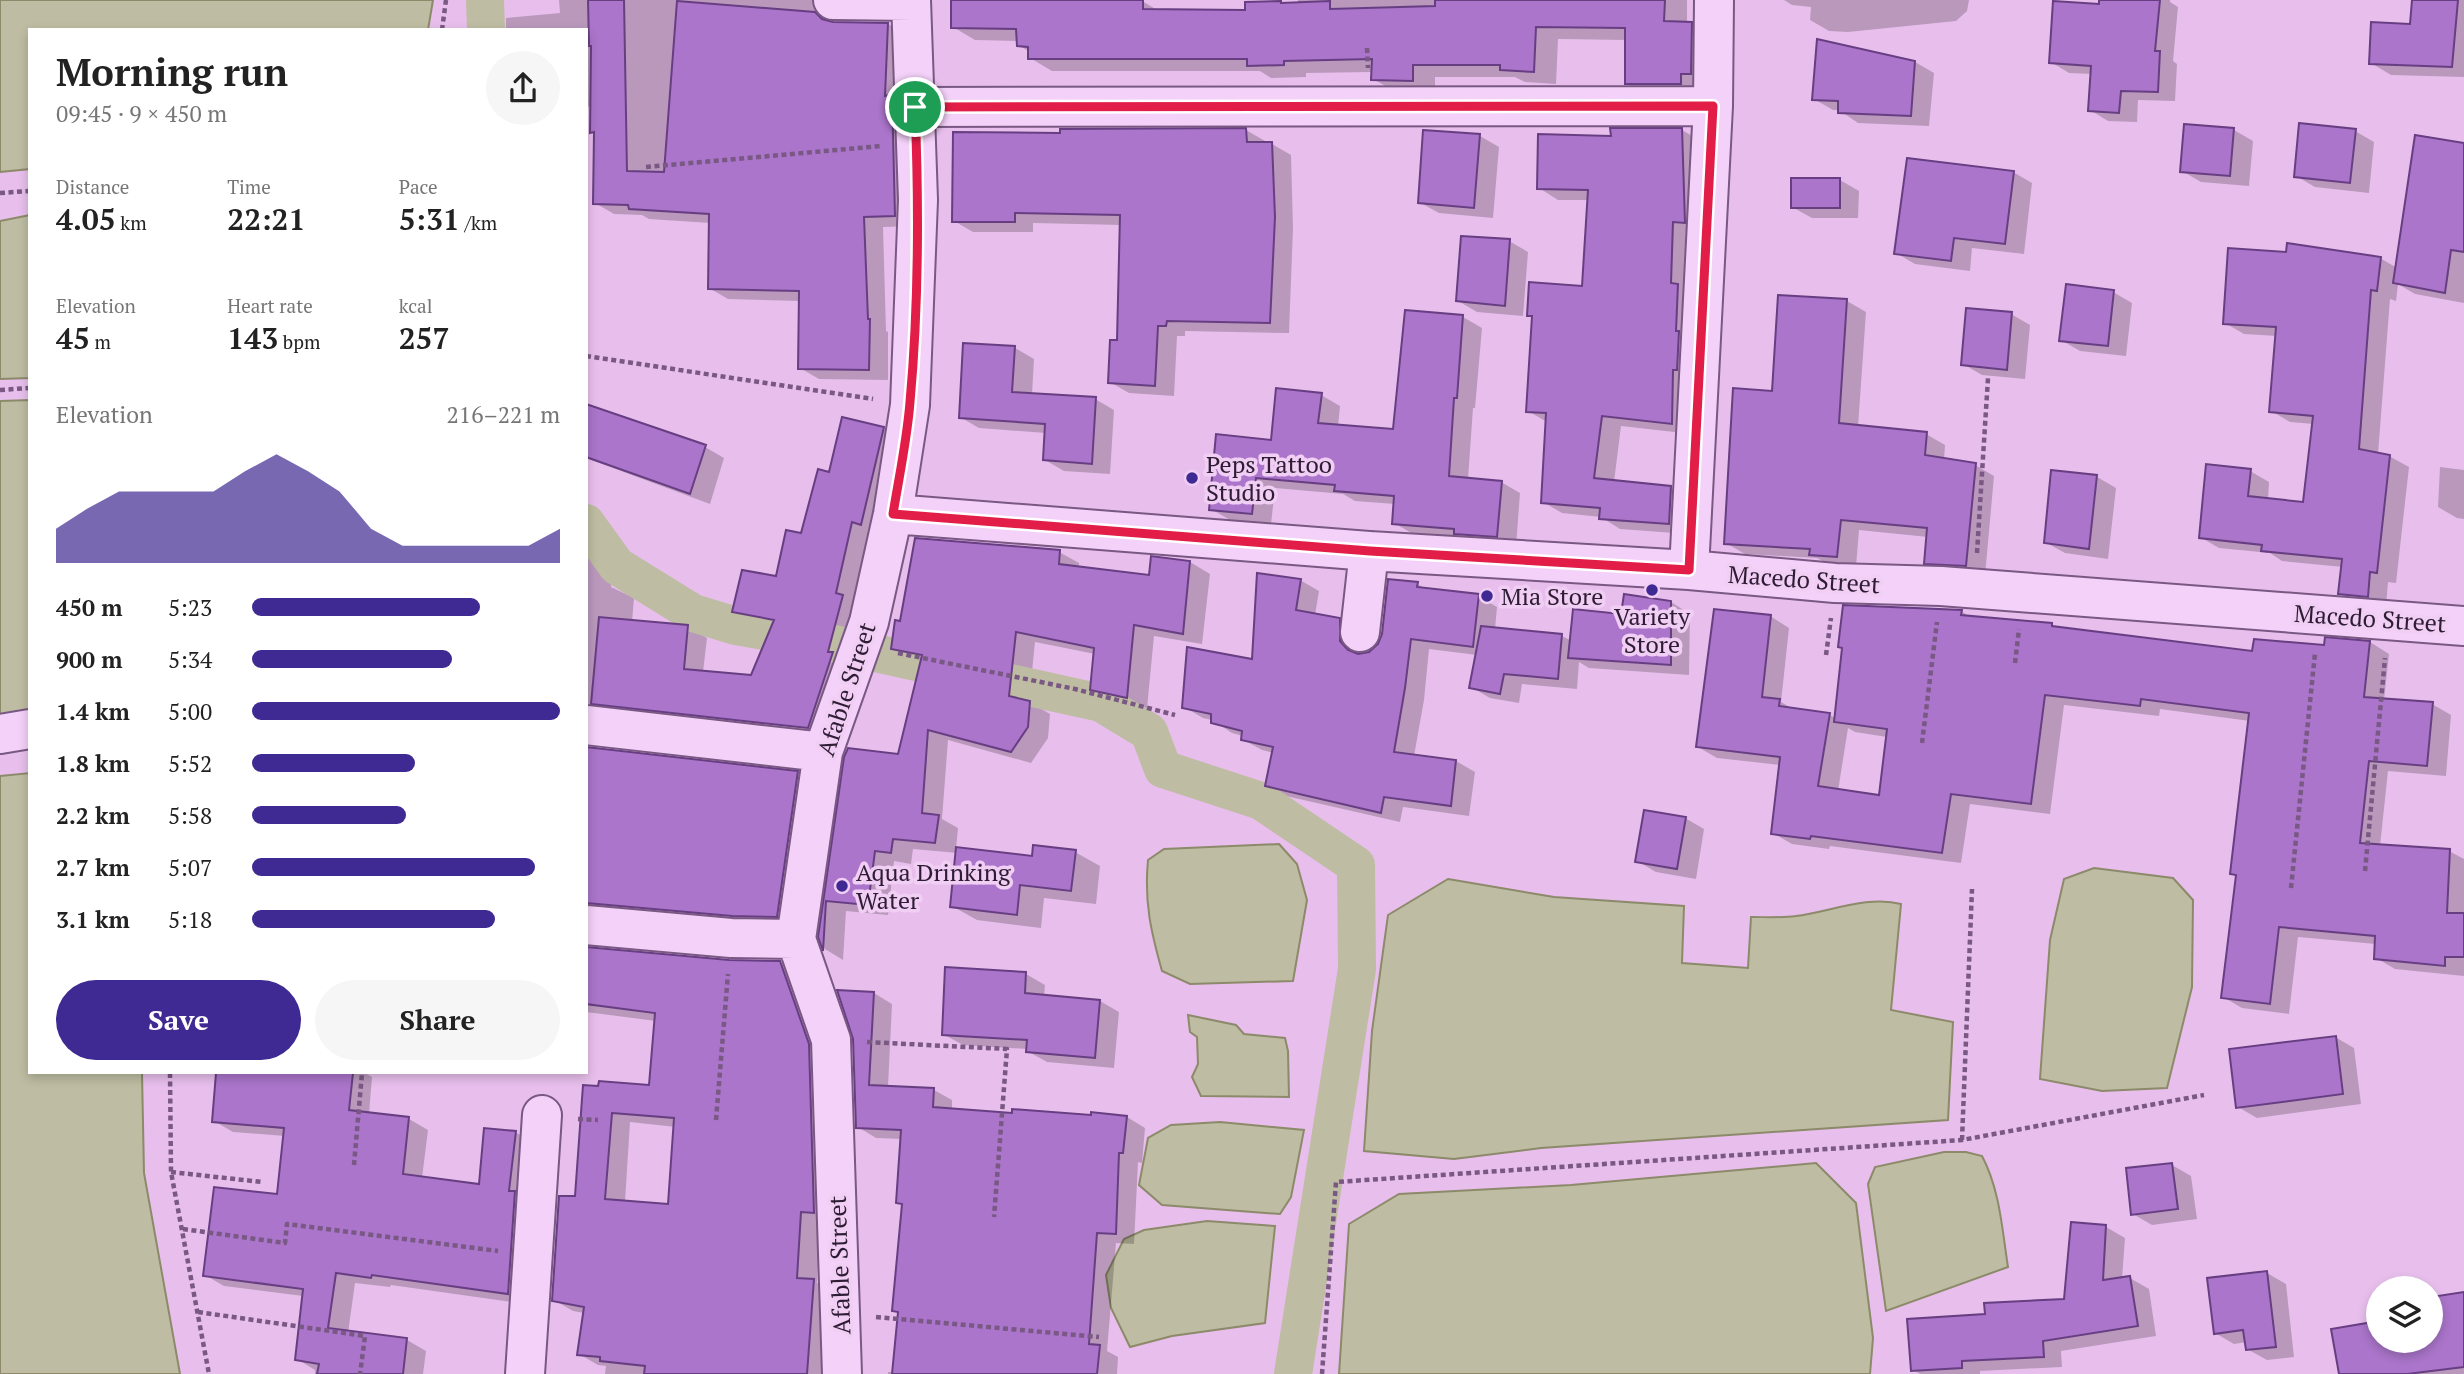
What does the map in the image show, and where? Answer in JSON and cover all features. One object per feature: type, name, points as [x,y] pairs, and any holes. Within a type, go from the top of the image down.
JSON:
[{"type":"street","points":[[833,0],[911,0]]},
{"type":"street","name":"Afable Street","points":[[842,1374],[831,1040],[796,939],[823,752],[869,622],[893,514],[910,405],[918,256],[911,0]]},
{"type":"street","points":[[1689,570],[1713,106],[1714,0]]},
{"type":"street","points":[[915,107],[1713,106]]},
{"type":"street","name":"Macedo Street","points":[[893,514],[1370,551],[1689,570],[1835,583],[1958,588],[2464,625]]},
{"type":"street","points":[[1360,632],[1370,551]]},
{"type":"street","points":[[588,725],[823,752]]},
{"type":"street","points":[[0,734],[28,729]]},
{"type":"street","points":[[588,926],[731,938],[796,939]]},
{"type":"street","points":[[525,1374],[542,1115]]},
{"type":"path","points":[[442,28],[446,0]]},
{"type":"path","points":[[646,167],[856,146],[917,145]]},
{"type":"path","points":[[0,193],[28,191]]},
{"type":"path","points":[[588,356],[910,405]]},
{"type":"path","points":[[1923,743],[1958,588],[1988,378]]},
{"type":"path","points":[[0,390],[28,388]]},
{"type":"path","points":[[2291,888],[2319,614]]},
{"type":"path","points":[[2365,871],[2389,619]]},
{"type":"path","points":[[897,653],[1075,689],[1175,715]]},
{"type":"path","points":[[1962,1140],[1972,889]]},
{"type":"path","points":[[716,1120],[731,938]]},
{"type":"path","points":[[831,1040],[1007,1049],[994,1217]]},
{"type":"path","points":[[170,1074],[171,1172],[209,1374]]},
{"type":"path","points":[[354,1165],[362,1074]]},
{"type":"path","points":[[1322,1374],[1336,1182],[1962,1140],[2204,1095]]},
{"type":"path","points":[[171,1172],[262,1182]]},
{"type":"path","points":[[183,1229],[285,1243],[287,1224],[532,1256]]},
{"type":"path","points":[[198,1312],[365,1336],[360,1374]]},
{"type":"path","points":[[841,1314],[1099,1337]]},
{"type":"shaded area","points":[[0,0],[433,0],[428,28],[28,28],[28,169],[0,172]]},
{"type":"shaded area","points":[[28,215],[28,378],[0,379],[0,221]]},
{"type":"shaded area","points":[[28,400],[28,719],[0,724],[0,401]]},
{"type":"shaded area","points":[[28,773],[28,1074],[142,1074],[144,1173],[180,1374],[0,1374],[0,776]]},
{"type":"shaded area","points":[[1279,844],[1297,864],[1307,900],[1293,981],[1190,984],[1162,971],[1149,917],[1148,860],[1164,849]]},
{"type":"shaded area","points":[[2094,868],[2173,878],[2193,900],[2192,987],[2167,1088],[2102,1091],[2040,1079],[2050,940],[2064,879]]},
{"type":"shaded area","points":[[1448,879],[1554,897],[1684,906],[1682,963],[1748,968],[1751,917],[1796,916],[1875,902],[1901,904],[1891,1010],[1953,1022],[1948,1120],[1541,1148],[1454,1159],[1364,1151],[1372,1031],[1388,915]]},
{"type":"shaded area","points":[[1188,1015],[1236,1025],[1244,1034],[1285,1038],[1288,1051],[1289,1097],[1201,1096],[1192,1077],[1198,1064],[1197,1037],[1190,1032]]},
{"type":"shaded area","points":[[1220,1122],[1304,1130],[1291,1197],[1280,1214],[1162,1205],[1139,1185],[1148,1138],[1171,1125]]},
{"type":"shaded area","points":[[1944,1152],[1966,1152],[1982,1156],[1997,1196],[2008,1267],[1886,1311],[1868,1184],[1875,1167]]},
{"type":"shaded area","points":[[1816,1163],[1856,1203],[1873,1338],[1870,1374],[1339,1374],[1349,1224],[1399,1194],[1571,1185]]},
{"type":"shaded area","points":[[1207,1221],[1275,1226],[1265,1323],[1172,1336],[1130,1347],[1111,1308],[1106,1275],[1124,1239],[1144,1230]]},
{"type":"building","points":[[588,0],[624,0],[627,171],[664,172],[677,1],[815,12],[822,19],[833,22],[888,23],[885,96],[892,94],[895,216],[864,217],[870,319],[869,370],[798,369],[799,291],[708,289],[709,214],[593,204],[594,132],[590,133],[591,46]]},
{"type":"building","points":[[951,0],[1143,0],[1143,9],[1245,10],[1245,2],[1281,1],[1330,1],[1330,9],[1435,6],[1435,0],[1665,0],[1664,21],[1692,22],[1691,74],[1681,74],[1681,84],[1625,84],[1625,28],[1536,27],[1534,72],[1500,70],[1500,65],[1413,65],[1413,81],[1371,80],[1372,59],[1284,61],[1284,65],[1247,66],[1247,59],[1028,59],[1028,47],[1017,46],[1016,29],[951,28]]},
{"type":"building","points":[[2099,0],[2160,0],[2155,51],[2160,51],[2158,92],[2121,91],[2119,113],[2088,111],[2091,66],[2049,63],[2053,1],[2099,4]]},
{"type":"building","points":[[2412,0],[2458,0],[2452,67],[2369,64],[2371,22],[2410,24]]},
{"type":"building","points":[[1817,39],[1915,61],[1911,116],[1838,113],[1838,101],[1812,100]]},
{"type":"building","points":[[2299,123],[2356,129],[2350,183],[2294,177]]},
{"type":"building","points":[[2184,124],[2234,128],[2230,176],[2180,172]]},
{"type":"building","points":[[1246,128],[1247,142],[1272,142],[1275,217],[1270,323],[1167,321],[1166,326],[1158,326],[1155,386],[1108,383],[1110,340],[1117,340],[1120,215],[1015,213],[1015,222],[952,222],[953,132],[1060,133],[1060,129]]},
{"type":"building","points":[[1610,128],[1682,128],[1685,223],[1673,222],[1671,283],[1678,284],[1676,331],[1679,331],[1677,370],[1673,370],[1672,424],[1602,416],[1594,478],[1671,486],[1669,524],[1599,519],[1600,508],[1541,503],[1546,413],[1526,412],[1532,316],[1527,316],[1529,282],[1582,286],[1588,190],[1537,189],[1538,134],[1611,136]]},
{"type":"building","points":[[1423,130],[1480,134],[1474,208],[1418,203]]},
{"type":"building","points":[[2415,135],[2464,143],[2464,252],[2451,250],[2445,293],[2393,283]]},
{"type":"building","points":[[1907,158],[2014,171],[2005,244],[1954,238],[1951,261],[1894,254]]},
{"type":"building","points":[[1791,178],[1840,178],[1840,208],[1791,208]]},
{"type":"building","points":[[1461,236],[1510,239],[1505,306],[1456,301]]},
{"type":"building","points":[[2287,243],[2381,257],[2377,291],[2371,290],[2359,449],[2390,455],[2377,573],[2370,572],[2368,597],[2338,594],[2342,559],[2261,551],[2262,545],[2199,538],[2206,464],[2251,469],[2248,496],[2303,502],[2313,416],[2269,412],[2276,327],[2223,324],[2228,248],[2286,252]]},
{"type":"building","points":[[2066,284],[2114,290],[2108,346],[2059,341]]},
{"type":"building","points":[[1778,295],[1847,299],[1839,423],[1927,432],[1925,455],[1976,463],[1966,566],[1924,564],[1927,528],[1841,520],[1837,557],[1809,555],[1810,549],[1724,544],[1733,388],[1772,391]]},
{"type":"building","points":[[1966,308],[2012,312],[2007,370],[1961,365]]},
{"type":"building","points":[[1405,310],[1463,315],[1449,476],[1502,481],[1497,537],[1454,534],[1454,529],[1392,524],[1394,496],[1334,491],[1335,485],[1256,478],[1252,514],[1209,510],[1216,434],[1271,440],[1276,388],[1322,393],[1318,423],[1393,429]]},
{"type":"building","points":[[963,343],[1015,346],[1012,392],[1096,397],[1092,464],[1043,460],[1045,424],[959,418]]},
{"type":"building","points":[[588,405],[706,445],[690,494],[588,458]]},
{"type":"building","points":[[842,417],[884,427],[861,525],[852,522],[836,593],[843,595],[828,652],[833,652],[808,728],[591,704],[599,617],[688,625],[684,669],[751,675],[774,620],[732,612],[742,570],[776,576],[786,530],[801,533],[818,469],[829,472]]},
{"type":"building","points":[[2051,470],[2097,475],[2089,549],[2044,543]]},
{"type":"building","points":[[915,538],[1060,550],[1059,564],[1149,575],[1151,556],[1190,561],[1183,634],[1134,625],[1127,698],[1090,690],[1094,648],[1016,632],[1009,696],[1030,701],[1028,727],[1011,752],[928,730],[922,813],[939,815],[935,843],[893,839],[891,853],[875,851],[868,905],[826,901],[823,951],[818,937],[844,757],[848,748],[898,754],[922,655],[891,649],[895,620],[900,621]]},
{"type":"building","points":[[1257,573],[1301,579],[1296,610],[1340,618],[1340,641],[1348,650],[1358,654],[1369,652],[1378,644],[1382,634],[1388,579],[1418,582],[1417,587],[1479,594],[1473,647],[1411,639],[1394,752],[1456,760],[1451,806],[1384,797],[1381,813],[1265,786],[1273,747],[1241,740],[1242,731],[1211,723],[1211,714],[1182,708],[1187,647],[1252,659]]},
{"type":"building","points":[[1624,594],[1671,601],[1671,665],[1568,658],[1573,609],[1621,614]]},
{"type":"building","points":[[1843,605],[1962,610],[1961,615],[2052,623],[2052,626],[2252,651],[2254,639],[2324,645],[2325,637],[2370,641],[2364,697],[2433,702],[2427,766],[2369,761],[2360,843],[2450,849],[2447,913],[2464,913],[2464,957],[2445,957],[2445,966],[2374,959],[2375,936],[2279,927],[2270,1004],[2221,998],[2236,875],[2230,874],[2249,713],[2141,699],[2140,706],[2045,695],[2031,804],[1951,794],[1942,853],[1811,836],[1810,839],[1771,834],[1780,757],[1696,747],[1714,609],[1771,615],[1762,697],[1780,699],[1779,706],[1830,713],[1818,786],[1879,795],[1887,729],[1834,722],[1842,648],[1838,647]]},
{"type":"building","points":[[1481,626],[1562,634],[1558,679],[1504,674],[1500,694],[1469,688]]},
{"type":"building","points":[[588,747],[798,771],[777,917],[732,916],[588,903]]},
{"type":"building","points":[[1644,810],[1686,817],[1677,869],[1635,862]]},
{"type":"building","points":[[1033,845],[1076,850],[1071,891],[1020,885],[1017,915],[950,907],[956,847],[1032,856]]},
{"type":"building","points":[[588,947],[729,960],[780,961],[809,1044],[814,1213],[801,1212],[797,1278],[814,1279],[807,1374],[644,1374],[645,1366],[600,1361],[600,1357],[577,1355],[584,1307],[552,1301],[559,1196],[575,1196],[583,1085],[598,1086],[599,1081],[649,1085],[655,1013],[588,1004]],"holes":[[[612,1113],[674,1118],[668,1204],[605,1199]]]},
{"type":"building","points":[[945,967],[1026,972],[1025,993],[1100,1000],[1095,1058],[1026,1052],[1027,1040],[942,1035]]},
{"type":"building","points":[[837,990],[874,992],[869,1085],[934,1088],[933,1107],[1012,1113],[1012,1109],[1127,1116],[1123,1153],[1119,1153],[1116,1234],[1097,1233],[1089,1344],[1100,1345],[1097,1374],[892,1374],[898,1312],[892,1311],[902,1204],[896,1203],[901,1130],[856,1128],[853,1039]]},
{"type":"building","points":[[2336,1036],[2343,1094],[2236,1108],[2229,1049]]},
{"type":"building","points":[[216,1074],[353,1074],[349,1110],[409,1117],[403,1174],[479,1184],[484,1128],[516,1131],[509,1191],[515,1191],[508,1294],[372,1275],[371,1278],[336,1273],[328,1328],[407,1338],[403,1374],[317,1374],[319,1364],[295,1360],[303,1289],[203,1276],[214,1187],[277,1194],[284,1128],[212,1122]]},
{"type":"building","points":[[2172,1163],[2178,1209],[2131,1215],[2126,1168]]},
{"type":"building","points":[[2071,1222],[2106,1225],[2103,1280],[2130,1276],[2138,1326],[2043,1341],[2044,1357],[1962,1361],[1962,1368],[1911,1371],[1907,1319],[1985,1314],[1984,1303],[2064,1299]]},
{"type":"building","points":[[2267,1271],[2276,1347],[2246,1350],[2243,1330],[2214,1334],[2207,1278]]},
{"type":"building","points":[[2464,1292],[2464,1367],[2407,1374],[2339,1374],[2331,1329],[2366,1323],[2366,1353],[2443,1353],[2443,1295]]},
{"type":"waterway","points":[[485,0],[486,28]]},
{"type":"waterway","points":[[588,526],[617,566],[693,613],[736,626],[821,641],[1101,703],[1149,732],[1163,769],[1261,801],[1356,865],[1357,969],[1293,1374]]},
{"type":"place","name":"Peps Tattoo Studio","points":[[1192,478]]},
{"type":"place","name":"Variety Store","points":[[1652,590]]},
{"type":"place","name":"Mia Store","points":[[1487,596]]},
{"type":"place","name":"Aqua Drinking Water","points":[[842,886]]},
{"type":"route","points":[[1713,106],[1689,570],[1370,551],[893,514],[910,405],[912,369],[918,256],[915,107],[1713,106]]}]
